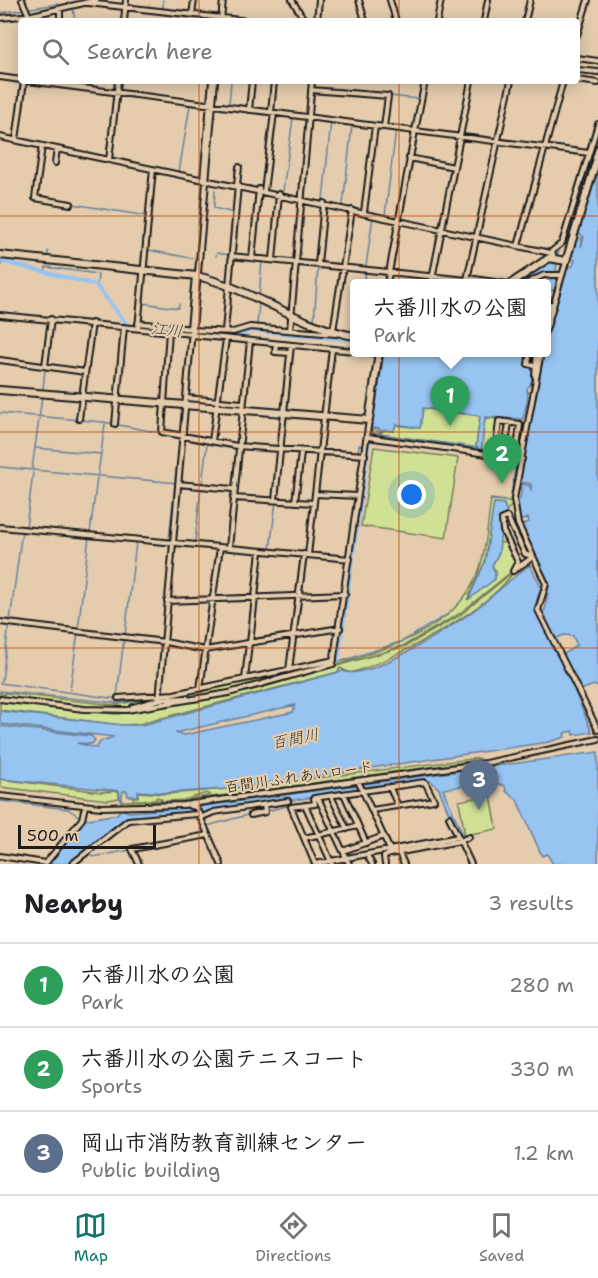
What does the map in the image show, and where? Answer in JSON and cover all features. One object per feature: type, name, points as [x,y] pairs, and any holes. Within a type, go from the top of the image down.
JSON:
[{"type":"main road","points":[[517,279],[552,254],[566,261],[595,165],[593,153]]},
{"type":"main road","points":[[0,257],[143,269],[196,276],[229,286],[292,314],[350,335]]},
{"type":"main road","points":[[0,389],[164,403],[217,403],[261,411],[369,420],[378,357]]},
{"type":"street","points":[[22,0],[30,18]]},
{"type":"street","points":[[77,0],[80,5]]},
{"type":"street","points":[[0,18],[60,9],[97,0]]},
{"type":"street","points":[[124,18],[126,0]]},
{"type":"street","points":[[192,15],[194,0]]},
{"type":"street","points":[[220,18],[223,0]]},
{"type":"street","points":[[292,0],[303,18]]},
{"type":"street","points":[[317,18],[319,0]]},
{"type":"street","points":[[359,0],[364,18]]},
{"type":"street","points":[[390,0],[395,18]]},
{"type":"street","points":[[438,18],[441,0]]},
{"type":"street","points":[[485,18],[488,0]]},
{"type":"street","points":[[526,18],[530,0]]},
{"type":"street","points":[[580,25],[588,0]]},
{"type":"street","points":[[88,3],[213,18]]},
{"type":"street","points":[[60,9],[60,18]]},
{"type":"street","points":[[580,58],[598,61]]},
{"type":"street","points":[[580,70],[598,72]]},
{"type":"street","points":[[0,77],[18,80]]},
{"type":"street","points":[[580,80],[598,83]]},
{"type":"street","points":[[16,139],[24,84]]},
{"type":"street","points":[[65,84],[211,105],[593,153]]},
{"type":"street","points":[[109,159],[118,84]]},
{"type":"street","points":[[159,697],[214,84]]},
{"type":"street","points":[[249,109],[252,84]]},
{"type":"street","points":[[252,258],[263,190],[274,84]]},
{"type":"street","points":[[290,330],[312,84]]},
{"type":"street","points":[[388,279],[424,84]]},
{"type":"street","points":[[432,279],[470,84]]},
{"type":"street","points":[[467,279],[510,84]]},
{"type":"street","points":[[518,245],[562,84]]},
{"type":"street","points":[[311,90],[388,96],[384,127]]},
{"type":"street","points":[[263,190],[552,254],[562,243],[593,153],[598,124]]},
{"type":"street","points":[[364,211],[375,126]]},
{"type":"street","points":[[0,137],[364,211]]},
{"type":"street","points":[[42,146],[35,198],[71,204]]},
{"type":"street","points":[[593,153],[598,148]]},
{"type":"street","points":[[55,163],[57,149]]},
{"type":"street","points":[[410,158],[453,167]]},
{"type":"street","points":[[225,331],[239,167]]},
{"type":"street","points":[[138,324],[153,169]]},
{"type":"street","points":[[273,260],[279,194]]},
{"type":"street","points":[[318,264],[324,203]]},
{"type":"street","points":[[0,315],[124,328],[138,324],[237,332],[250,327],[337,332],[343,266],[352,210]]},
{"type":"street","points":[[232,256],[460,279]]},
{"type":"street","points":[[551,312],[560,274],[566,261]]},
{"type":"street","points":[[535,279],[544,275],[560,274]]},
{"type":"street","points":[[551,306],[554,302]]},
{"type":"street","points":[[45,366],[51,320]]},
{"type":"street","points":[[79,420],[91,324]]},
{"type":"street","points":[[138,324],[169,332],[192,330],[226,339],[350,351]]},
{"type":"street","points":[[115,424],[124,328]]},
{"type":"street","points":[[169,332],[162,432],[239,447],[364,457]]},
{"type":"street","points":[[212,441],[226,339]]},
{"type":"street","points":[[229,548],[250,341]]},
{"type":"street","points":[[276,344],[275,352],[291,353]]},
{"type":"street","points":[[275,500],[291,345]]},
{"type":"street","points":[[289,670],[298,595],[314,503],[332,349]]},
{"type":"street","points":[[529,357],[528,364],[535,366]]},
{"type":"street","points":[[536,380],[535,366],[538,357]]},
{"type":"street","points":[[538,357],[514,499],[517,520],[546,584],[539,612],[598,730]]},
{"type":"street","points":[[0,360],[85,372]]},
{"type":"street","points":[[519,432],[522,432],[529,417]]},
{"type":"street","points":[[0,699],[84,710],[128,710],[246,689],[331,665],[335,659],[340,628],[369,420]]},
{"type":"street","points":[[495,455],[499,421],[520,424],[516,458]]},
{"type":"street","points":[[504,456],[509,423]]},
{"type":"street","points":[[367,436],[522,459]]},
{"type":"street","points":[[182,437],[239,447]]},
{"type":"street","points":[[281,450],[320,453]]},
{"type":"street","points":[[295,501],[301,453]]},
{"type":"street","points":[[178,483],[234,488]]},
{"type":"street","points":[[516,485],[517,492]]},
{"type":"street","points":[[315,493],[358,496]]},
{"type":"street","points":[[233,498],[314,503]]},
{"type":"street","points":[[507,517],[525,554],[533,557],[512,571],[518,562],[503,531],[502,519],[507,517]]},
{"type":"street","points":[[0,527],[350,560]]},
{"type":"street","points":[[200,689],[220,548]]},
{"type":"street","points":[[245,679],[260,552]]},
{"type":"street","points":[[168,601],[345,594]]},
{"type":"street","points":[[0,622],[164,642],[205,651],[340,628]]},
{"type":"street","points":[[128,710],[159,697],[335,659]]},
{"type":"street","points":[[118,698],[159,697],[193,700]]},
{"type":"street","name":"百間川ふれあいロード","points":[[0,796],[85,806],[131,808],[183,805],[359,782],[502,760],[598,739]]},
{"type":"street","points":[[359,782],[390,851]]},
{"type":"street","points":[[372,810],[434,800],[425,782],[314,798],[315,804],[290,808],[315,864],[469,837]]},
{"type":"street","points":[[390,788],[399,806]]},
{"type":"street","points":[[344,794],[366,843]]},
{"type":"street","points":[[331,796],[347,829]]},
{"type":"street","points":[[318,798],[347,860]]},
{"type":"street","points":[[183,805],[195,807],[210,801]]},
{"type":"street","points":[[72,864],[128,820],[198,815],[288,801]]},
{"type":"street","points":[[251,815],[265,811],[264,805]]},
{"type":"street","points":[[305,805],[331,863]]},
{"type":"street","points":[[0,856],[45,863],[82,819],[85,806]]},
{"type":"street","points":[[195,807],[221,864]]},
{"type":"street","points":[[449,817],[471,864]]},
{"type":"street","points":[[304,838],[358,826]]},
{"type":"street","points":[[139,864],[132,850],[207,836]]},
{"type":"street","points":[[343,850],[384,836]]},
{"type":"street","points":[[390,851],[399,852],[459,838]]},
{"type":"street","points":[[347,860],[384,857],[390,851]]},
{"type":"street","points":[[399,852],[404,864]]},
{"type":"street","points":[[368,857],[372,864]]},
{"type":"street","points":[[384,857],[385,864]]},
{"type":"street","points":[[358,859],[360,864]]},
{"type":"green space","points":[[423,408],[480,416],[476,448],[372,433],[372,428],[381,433],[384,430],[394,431],[395,425],[420,428]]},
{"type":"green space","points":[[485,418],[499,419],[493,453],[481,452]]},
{"type":"green space","points":[[374,447],[458,458],[446,538],[361,526]]},
{"type":"green space","points":[[491,499],[510,502],[512,505],[506,511],[504,504],[494,503],[485,562],[467,600],[495,579],[496,571],[492,566],[499,552],[499,539],[500,543],[508,542],[513,552],[511,556],[514,556],[517,563],[511,572],[459,614],[405,645],[385,652],[222,696],[114,714],[58,708],[123,711],[225,695],[334,665],[336,661],[354,659],[409,639],[440,621],[465,596],[474,581],[483,556]]},
{"type":"green space","points":[[514,571],[485,601],[440,632],[391,657],[350,673],[340,668],[338,672],[139,724],[121,725],[0,710],[0,702],[118,714],[229,696],[264,687],[406,646],[459,616]]},
{"type":"green space","points":[[332,662],[245,689],[195,698],[160,697]]},
{"type":"green space","points":[[0,692],[4,695],[5,693],[114,705],[158,697],[125,709],[114,710],[0,698]]},
{"type":"green space","points":[[479,758],[480,760],[189,800],[210,795],[206,793],[184,800],[122,804],[122,801],[163,800],[157,797],[155,800],[133,800],[133,797],[138,797],[138,792],[166,794],[228,789]]},
{"type":"green space","points":[[0,779],[101,792],[119,791],[119,798],[108,800],[0,787]]},
{"type":"green space","points":[[491,795],[497,829],[465,835],[459,801]]},
{"type":"water","name":"百間川","points":[[598,126],[598,142],[571,233],[557,254],[556,279],[562,281],[566,268],[573,266],[575,260],[569,259],[576,236],[582,238],[581,247],[584,237],[577,231],[598,161],[598,687],[594,685],[575,692],[592,732],[574,735],[573,731],[564,733],[565,737],[549,742],[226,789],[166,793],[138,791],[138,796],[128,796],[127,791],[123,791],[121,802],[119,791],[0,779],[0,726],[91,736],[95,740],[92,744],[77,743],[96,748],[101,741],[114,737],[0,724],[0,711],[122,725],[142,725],[343,671],[355,672],[371,668],[411,650],[450,627],[484,603],[530,565],[541,587],[534,610],[539,613],[545,610],[549,585],[522,525],[529,522],[528,518],[519,521],[517,499],[520,499],[522,484],[530,486],[531,491],[531,484],[519,482],[543,357],[551,357],[551,320],[559,291],[551,290],[551,279],[546,273],[532,279],[519,279],[551,259],[553,251],[562,244]],"holes":[[[564,635],[573,636],[577,645],[560,657],[552,648],[552,640]],[[295,705],[293,712],[184,735],[175,733]]]},
{"type":"water","points":[[381,357],[375,409],[383,357],[527,357],[526,364],[531,366],[532,378],[527,388],[528,398],[523,419],[485,417],[481,452],[370,436]],"holes":[[[423,408],[480,416],[476,446],[479,448],[372,433],[373,428],[380,429],[381,432],[394,431],[396,424],[420,428]]]},
{"type":"water","points":[[494,503],[504,504],[507,514],[502,517],[499,552],[492,566],[495,579],[468,600],[485,562]]},
{"type":"water","points":[[598,752],[598,864],[553,864],[547,854],[542,856],[517,800],[506,791],[505,786],[496,783],[443,789],[464,837],[459,838],[439,789],[431,781],[214,811],[202,816],[131,818],[70,864],[46,864],[83,820],[117,814],[121,809],[129,812],[197,807]]},
{"type":"waterway","points":[[163,0],[163,10]]},
{"type":"waterway","points":[[219,16],[221,0]]},
{"type":"waterway","points":[[0,13],[57,4],[60,6]]},
{"type":"waterway","points":[[70,8],[73,8],[75,18]]},
{"type":"waterway","points":[[229,105],[231,84]]},
{"type":"waterway","points":[[389,96],[420,99]]},
{"type":"waterway","points":[[179,172],[190,105]]},
{"type":"waterway","points":[[283,191],[293,118]]},
{"type":"waterway","points":[[323,200],[331,121]]},
{"type":"waterway","points":[[343,205],[352,125]]},
{"type":"waterway","points":[[385,215],[396,130]]},
{"type":"waterway","points":[[206,177],[474,235]]},
{"type":"waterway","points":[[215,190],[214,208],[234,213]]},
{"type":"waterway","points":[[73,204],[147,216]]},
{"type":"waterway","points":[[366,266],[373,217]]},
{"type":"waterway","points":[[479,236],[527,246]]},
{"type":"waterway","points":[[148,250],[196,259],[195,274]]},
{"type":"waterway","points":[[48,251],[48,258]]},
{"type":"waterway","points":[[216,256],[217,253],[231,255]]},
{"type":"waterway","points":[[259,297],[262,260]]},
{"type":"waterway","name":"江川","points":[[0,261],[96,285],[127,325],[238,336],[252,330],[350,340]]},
{"type":"waterway","points":[[0,269],[2,263]]},
{"type":"waterway","points":[[45,273],[46,267],[98,274],[97,287]]},
{"type":"waterway","points":[[314,322],[318,267]]},
{"type":"waterway","points":[[365,279],[366,270]]},
{"type":"waterway","points":[[142,303],[178,308],[179,304]]},
{"type":"waterway","points":[[257,325],[259,303]]},
{"type":"waterway","points":[[43,389],[45,369]]},
{"type":"waterway","points":[[32,469],[42,397]]},
{"type":"waterway","points":[[0,413],[103,422],[161,433]]},
{"type":"waterway","points":[[98,474],[105,424]]},
{"type":"waterway","points":[[358,453],[359,445],[363,446],[366,426]]},
{"type":"waterway","points":[[175,481],[180,437]]},
{"type":"waterway","points":[[338,660],[369,440]]},
{"type":"waterway","points":[[202,483],[207,444]]},
{"type":"waterway","points":[[36,448],[101,454]]},
{"type":"waterway","points":[[490,500],[510,501],[516,464]]},
{"type":"waterway","points":[[0,467],[178,483]]},
{"type":"waterway","points":[[26,527],[33,473]]},
{"type":"waterway","points":[[90,533],[97,478]]},
{"type":"waterway","points":[[169,540],[175,484]]},
{"type":"waterway","points":[[195,542],[201,487]]},
{"type":"waterway","points":[[270,550],[276,501]]},
{"type":"waterway","points":[[10,621],[22,530]]},
{"type":"waterway","points":[[78,630],[89,536]]},
{"type":"waterway","points":[[125,635],[136,542]]},
{"type":"waterway","points":[[339,662],[403,641],[447,615]]},
{"type":"waterway","points":[[2,681],[9,624]]},
{"type":"waterway","points":[[70,690],[78,632]]},
{"type":"waterway","points":[[117,696],[124,638]]},
{"type":"waterway","points":[[0,683],[118,699]]},
{"type":"waterway","points":[[215,687],[231,684]]},
{"type":"waterway","points":[[0,691],[118,703],[133,701]]},
{"type":"waterway","points":[[123,699],[157,697]]},
{"type":"waterway","points":[[0,801],[68,809],[80,817]]},
{"type":"waterway","points":[[267,811],[291,805]]},
{"type":"waterway","points":[[207,826],[251,814]]},
{"type":"waterway","points":[[197,816],[205,833]]},
{"type":"waterway","points":[[207,837],[219,864]]},
{"type":"waterway","points":[[90,852],[93,857],[130,850]]},
{"type":"place","name":"六番川水の公園","points":[[450,426]]},
{"type":"place","name":"六番川水の公園テニスコート","points":[[502,484]]},
{"type":"place","name":"岡山市消防教育訓練センター","points":[[479,810]]}]
